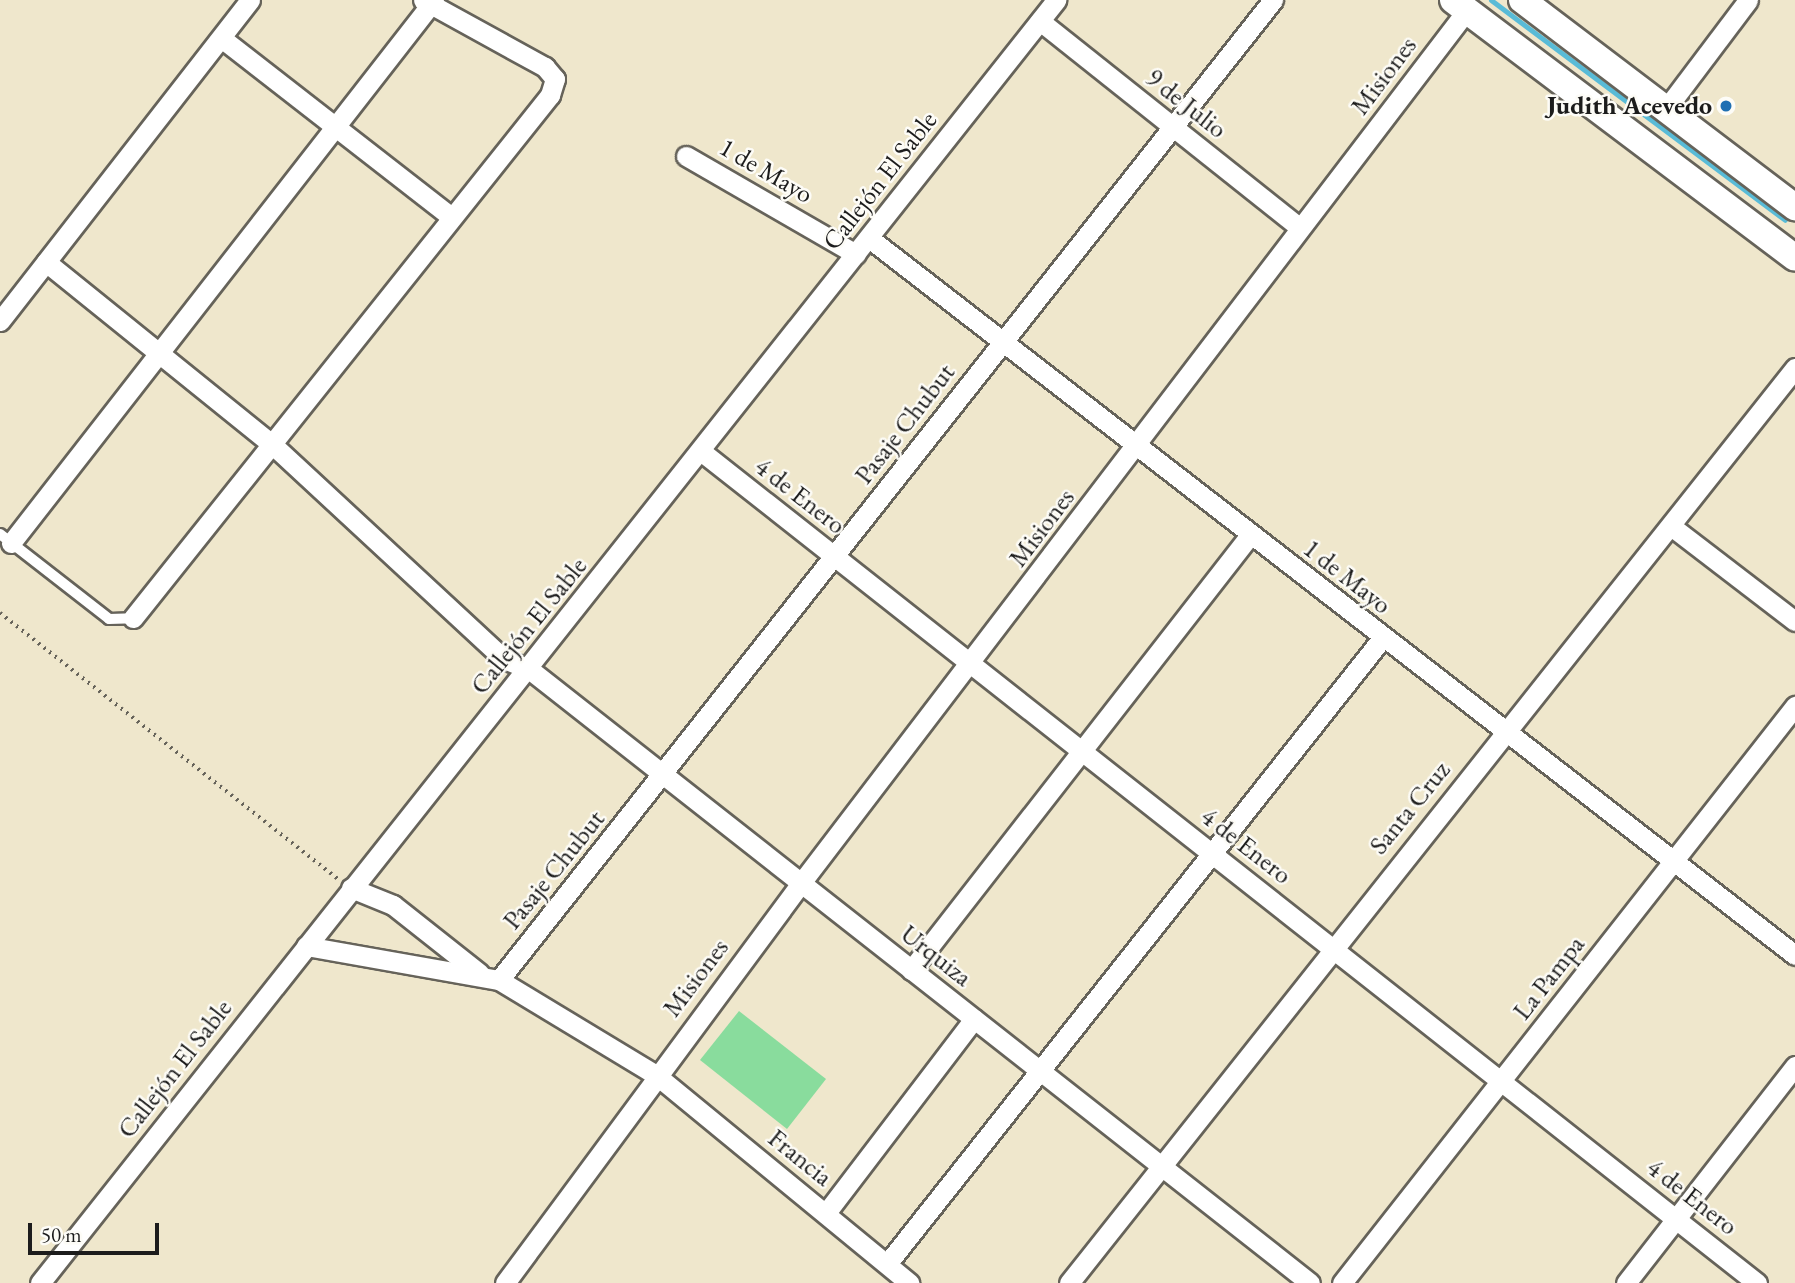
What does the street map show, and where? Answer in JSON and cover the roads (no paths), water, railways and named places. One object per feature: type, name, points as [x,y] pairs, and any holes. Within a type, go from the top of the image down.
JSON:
[{"type":"main road","points":[[1522,0],[1795,207]]},
{"type":"main road","points":[[1460,5],[1792,250]]},
{"type":"street","points":[[0,321],[224,40],[250,0]]},
{"type":"street","name":"Callejón El Sable","points":[[40,1283],[351,888],[702,452],[1056,0]]},
{"type":"street","name":"Pasaje Chubut","points":[[491,978],[664,775],[1273,0]]},
{"type":"street","points":[[1666,109],[1748,0]]},
{"type":"street","points":[[6,538],[162,354],[338,129],[429,1],[555,79],[550,95],[274,446],[133,618]]},
{"type":"street","name":"Misiones","points":[[505,1283],[604,1155],[656,1075],[972,664],[1300,228],[1460,5]]},
{"type":"street","name":"9 de Julio","points":[[1040,22],[1300,228]]},
{"type":"street","points":[[224,40],[451,218]]},
{"type":"street","name":"1 de Mayo","points":[[686,156],[856,254]]},
{"type":"street","name":"1 de Mayo","points":[[869,238],[1795,955]]},
{"type":"street","name":"Urquiza","points":[[46,262],[274,446],[471,632],[529,670],[1310,1283]]},
{"type":"street","name":"Santa Cruz","points":[[1069,1283],[1159,1164],[1795,368]]},
{"type":"street","name":"4 de Enero","points":[[702,452],[1757,1283]]},
{"type":"street","points":[[1671,526],[1795,621]]},
{"type":"street","points":[[911,970],[1250,535]]},
{"type":"street","points":[[887,1264],[1383,637]]},
{"type":"street","name":"La Pampa","points":[[1342,1283],[1795,706]]},
{"type":"street","points":[[351,888],[393,905],[491,978]]},
{"type":"street","points":[[306,946],[491,978]]},
{"type":"street","name":"Francia","points":[[491,978],[656,1075],[909,1283]]},
{"type":"street","points":[[826,1213],[974,1019]]},
{"type":"street","points":[[1626,1283],[1795,1066]]},
{"type":"lane","points":[[6,538],[109,619],[133,618]]},
{"type":"waterway","points":[[1491,0],[1785,220]]},
{"type":"place","name":"Judith Acevedo","points":[[1726,106]]}]
